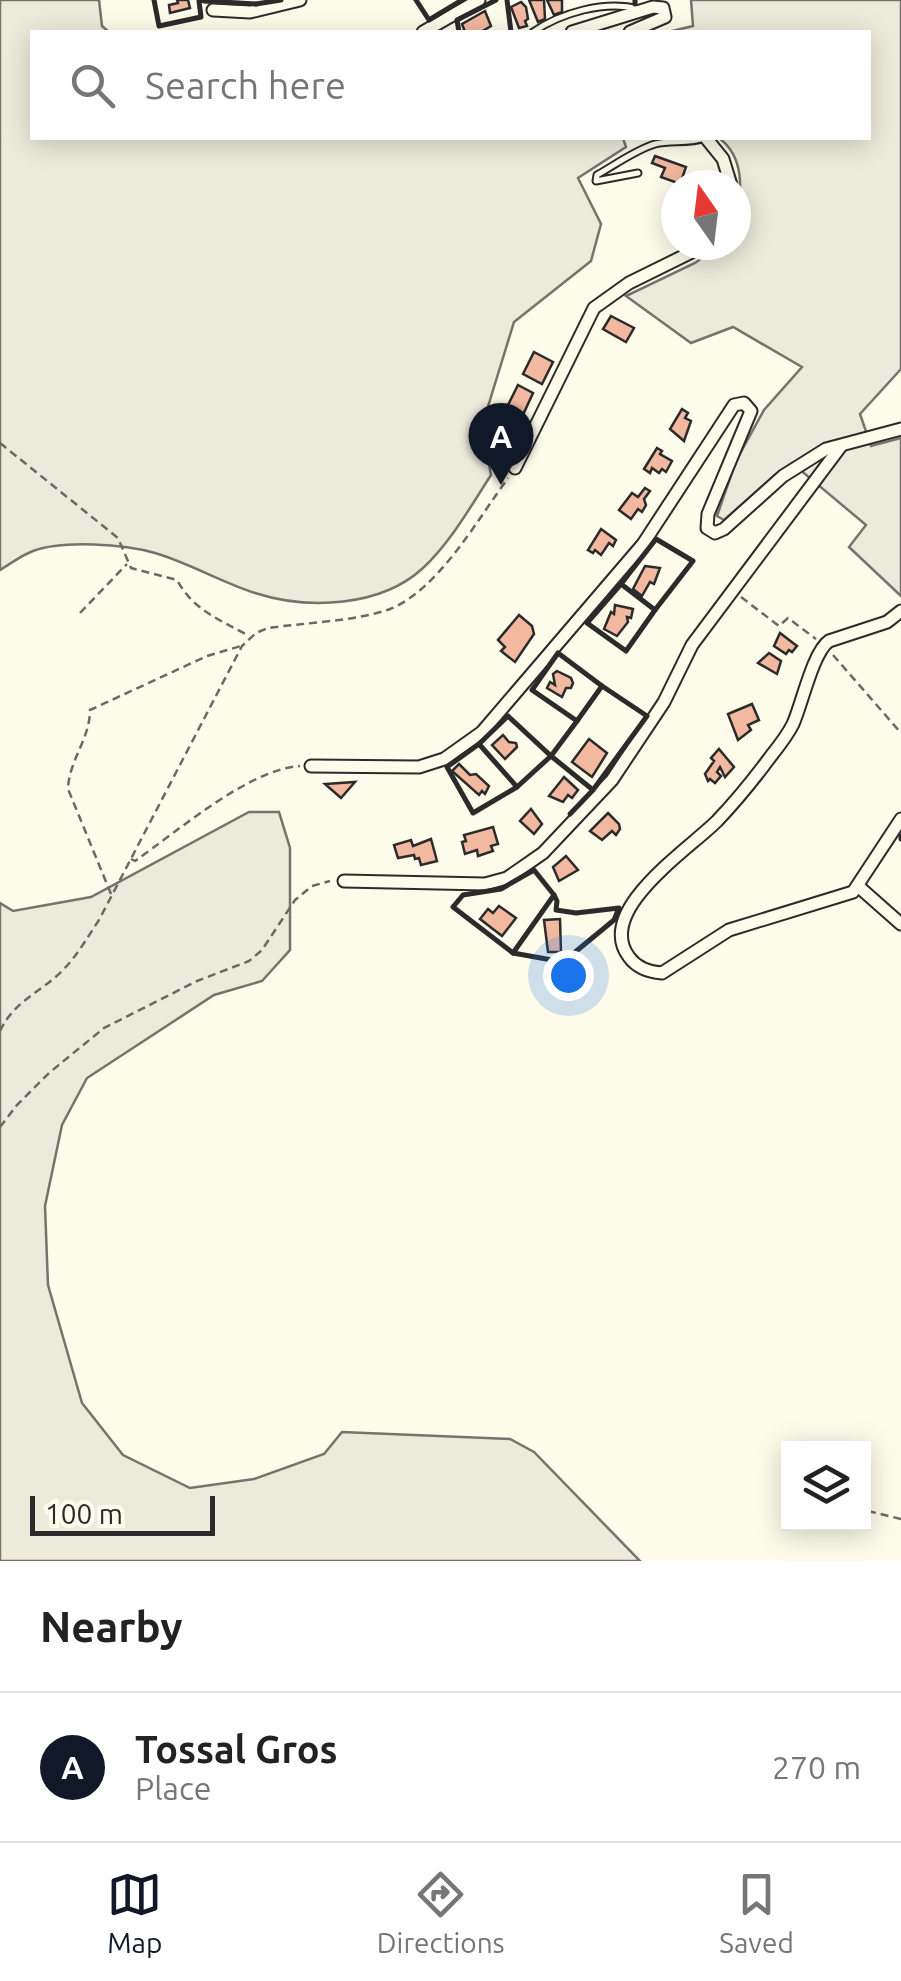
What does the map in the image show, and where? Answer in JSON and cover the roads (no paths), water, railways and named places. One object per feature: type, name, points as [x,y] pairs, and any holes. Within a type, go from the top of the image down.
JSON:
[{"type":"street","points":[[213,10],[264,10],[300,0]]},
{"type":"street","points":[[426,30],[478,0]]},
{"type":"street","points":[[578,30],[659,6],[665,16],[634,30]]},
{"type":"street","points":[[707,140],[724,158],[727,170]]},
{"type":"street","points":[[515,468],[594,308],[629,284],[676,260]]},
{"type":"street","points":[[311,766],[419,767],[444,759],[482,732],[642,544],[734,405],[749,406],[750,418],[708,514],[706,528],[712,532],[724,530],[783,476],[826,449],[901,428]]},
{"type":"street","points":[[344,881],[484,884],[508,878],[530,864],[612,780],[664,702],[688,651],[844,443]]},
{"type":"street","points":[[901,611],[887,622],[823,645],[784,738],[722,816],[638,896],[623,918],[619,935],[625,952],[648,972],[662,973],[718,935],[790,909],[838,898],[859,887],[901,819]]},
{"type":"street","points":[[859,887],[901,924]]},
{"type":"lane","points":[[535,30],[552,20],[588,9],[617,6],[641,10]]},
{"type":"lane","points":[[638,174],[596,180],[597,175],[648,147],[700,140]]},
{"type":"place","name":"Tossal Gros","points":[[501,485]]}]
